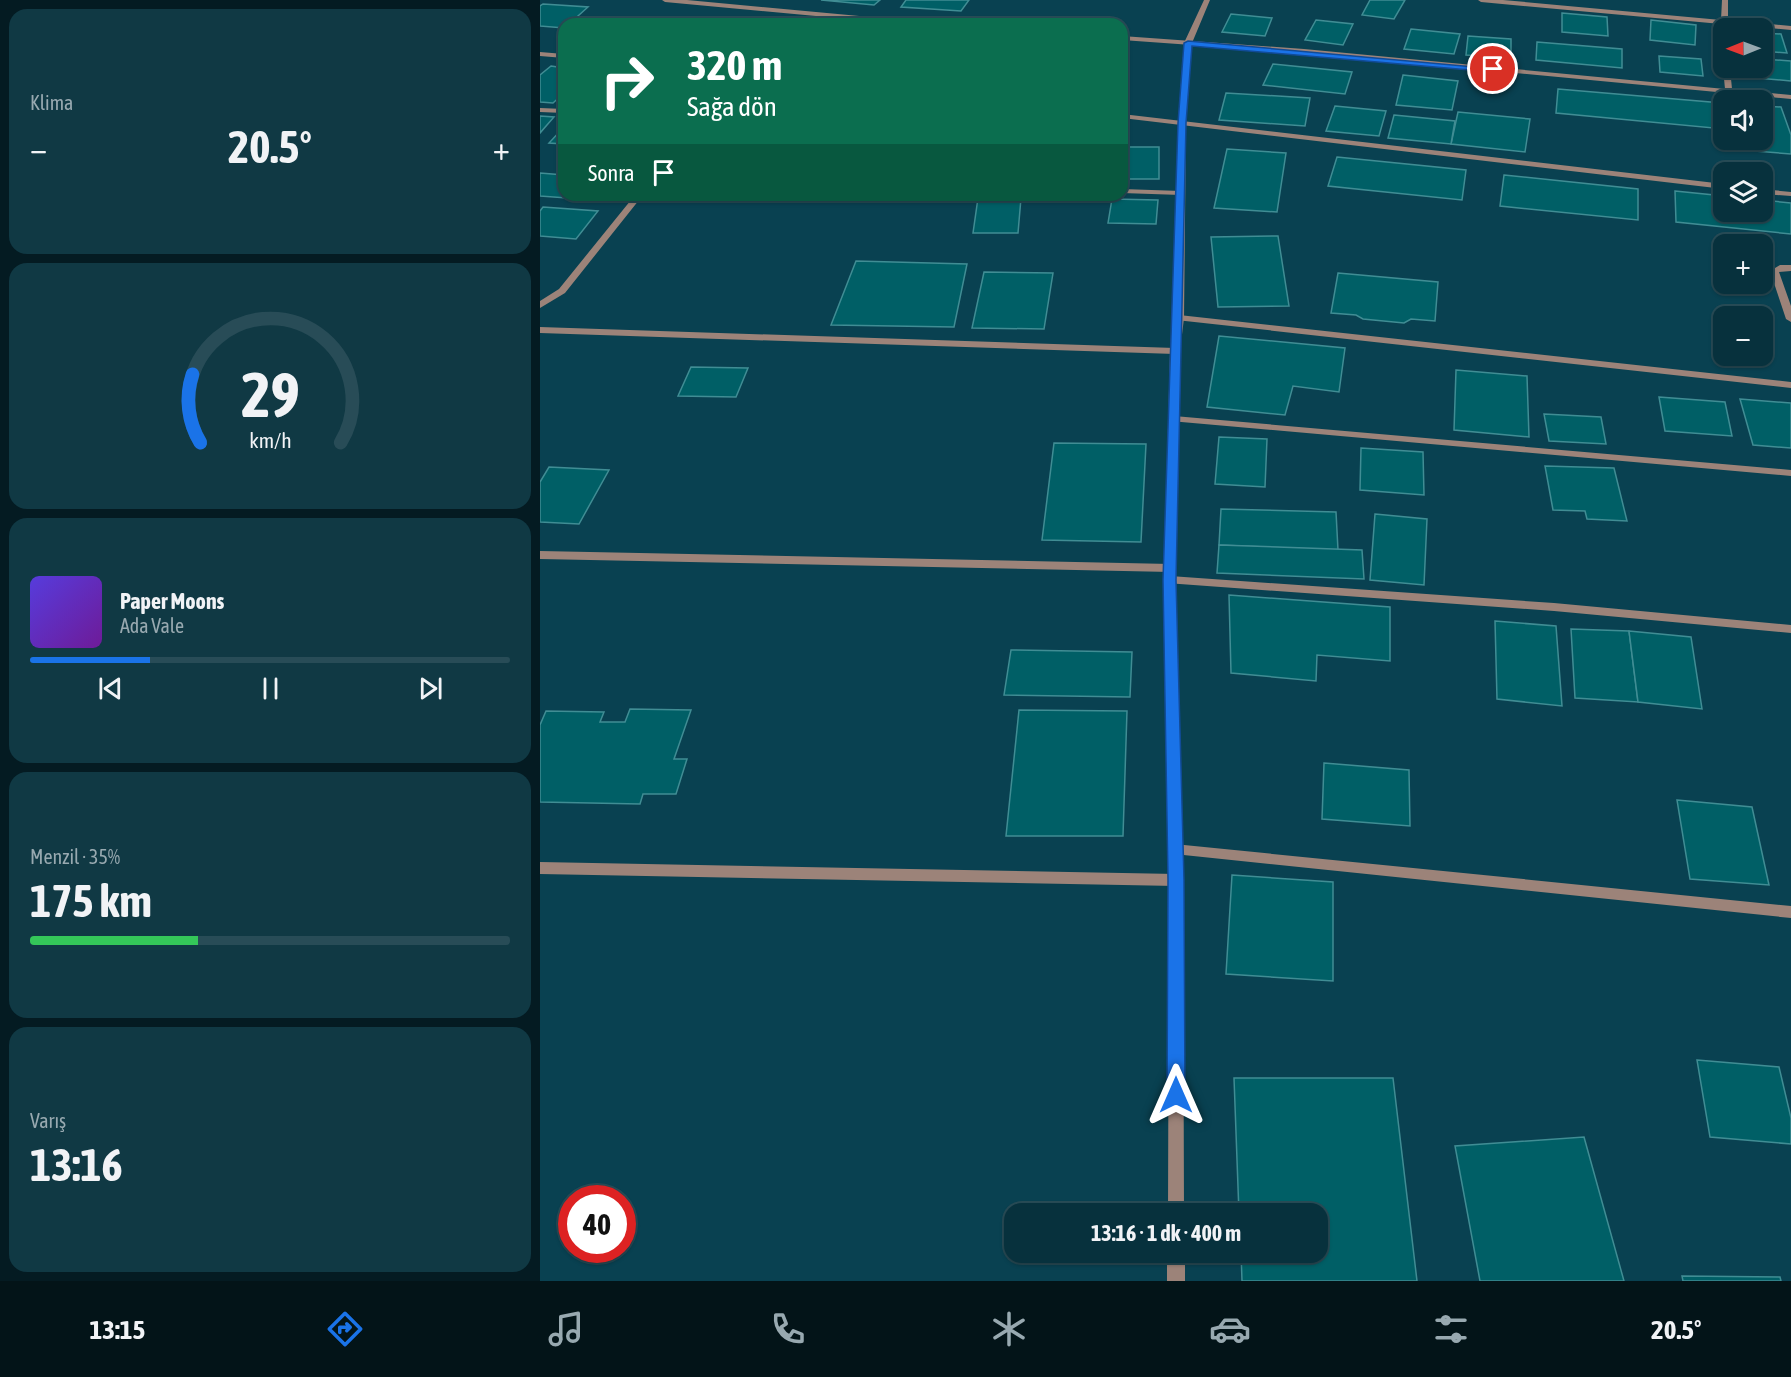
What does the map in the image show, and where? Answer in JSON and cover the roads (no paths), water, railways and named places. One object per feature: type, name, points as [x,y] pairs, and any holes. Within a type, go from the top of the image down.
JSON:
[{"type":"street","points":[[665,0],[820,18]]},
{"type":"street","points":[[1176,1203],[1176,880],[1171,574],[1174,351],[1179,318],[1182,123],[1188,43],[1207,0]]},
{"type":"street","points":[[1481,0],[1713,25]]},
{"type":"street","points":[[1724,18],[1725,0]]},
{"type":"street","points":[[1773,27],[1791,28]]},
{"type":"street","points":[[1128,38],[1304,51],[1713,90]]},
{"type":"street","points":[[540,54],[558,56]]},
{"type":"street","points":[[1773,96],[1791,97]]},
{"type":"street","points":[[540,110],[558,111]]},
{"type":"street","points":[[1128,117],[1713,186]]},
{"type":"street","points":[[1128,191],[1181,193]]},
{"type":"street","points":[[1773,192],[1791,194]]},
{"type":"street","points":[[540,305],[562,291],[634,201]]},
{"type":"street","points":[[1791,268],[1780,268],[1774,271],[1791,319]]},
{"type":"street","points":[[1179,318],[1791,385]]},
{"type":"street","points":[[540,330],[1174,351]]},
{"type":"street","points":[[1174,419],[1791,473]]},
{"type":"street","points":[[540,555],[1171,574],[1791,629]]},
{"type":"street","points":[[1174,849],[1791,912]]},
{"type":"street","points":[[540,868],[1176,880]]},
{"type":"street","points":[[1176,1263],[1176,1281]]}]
